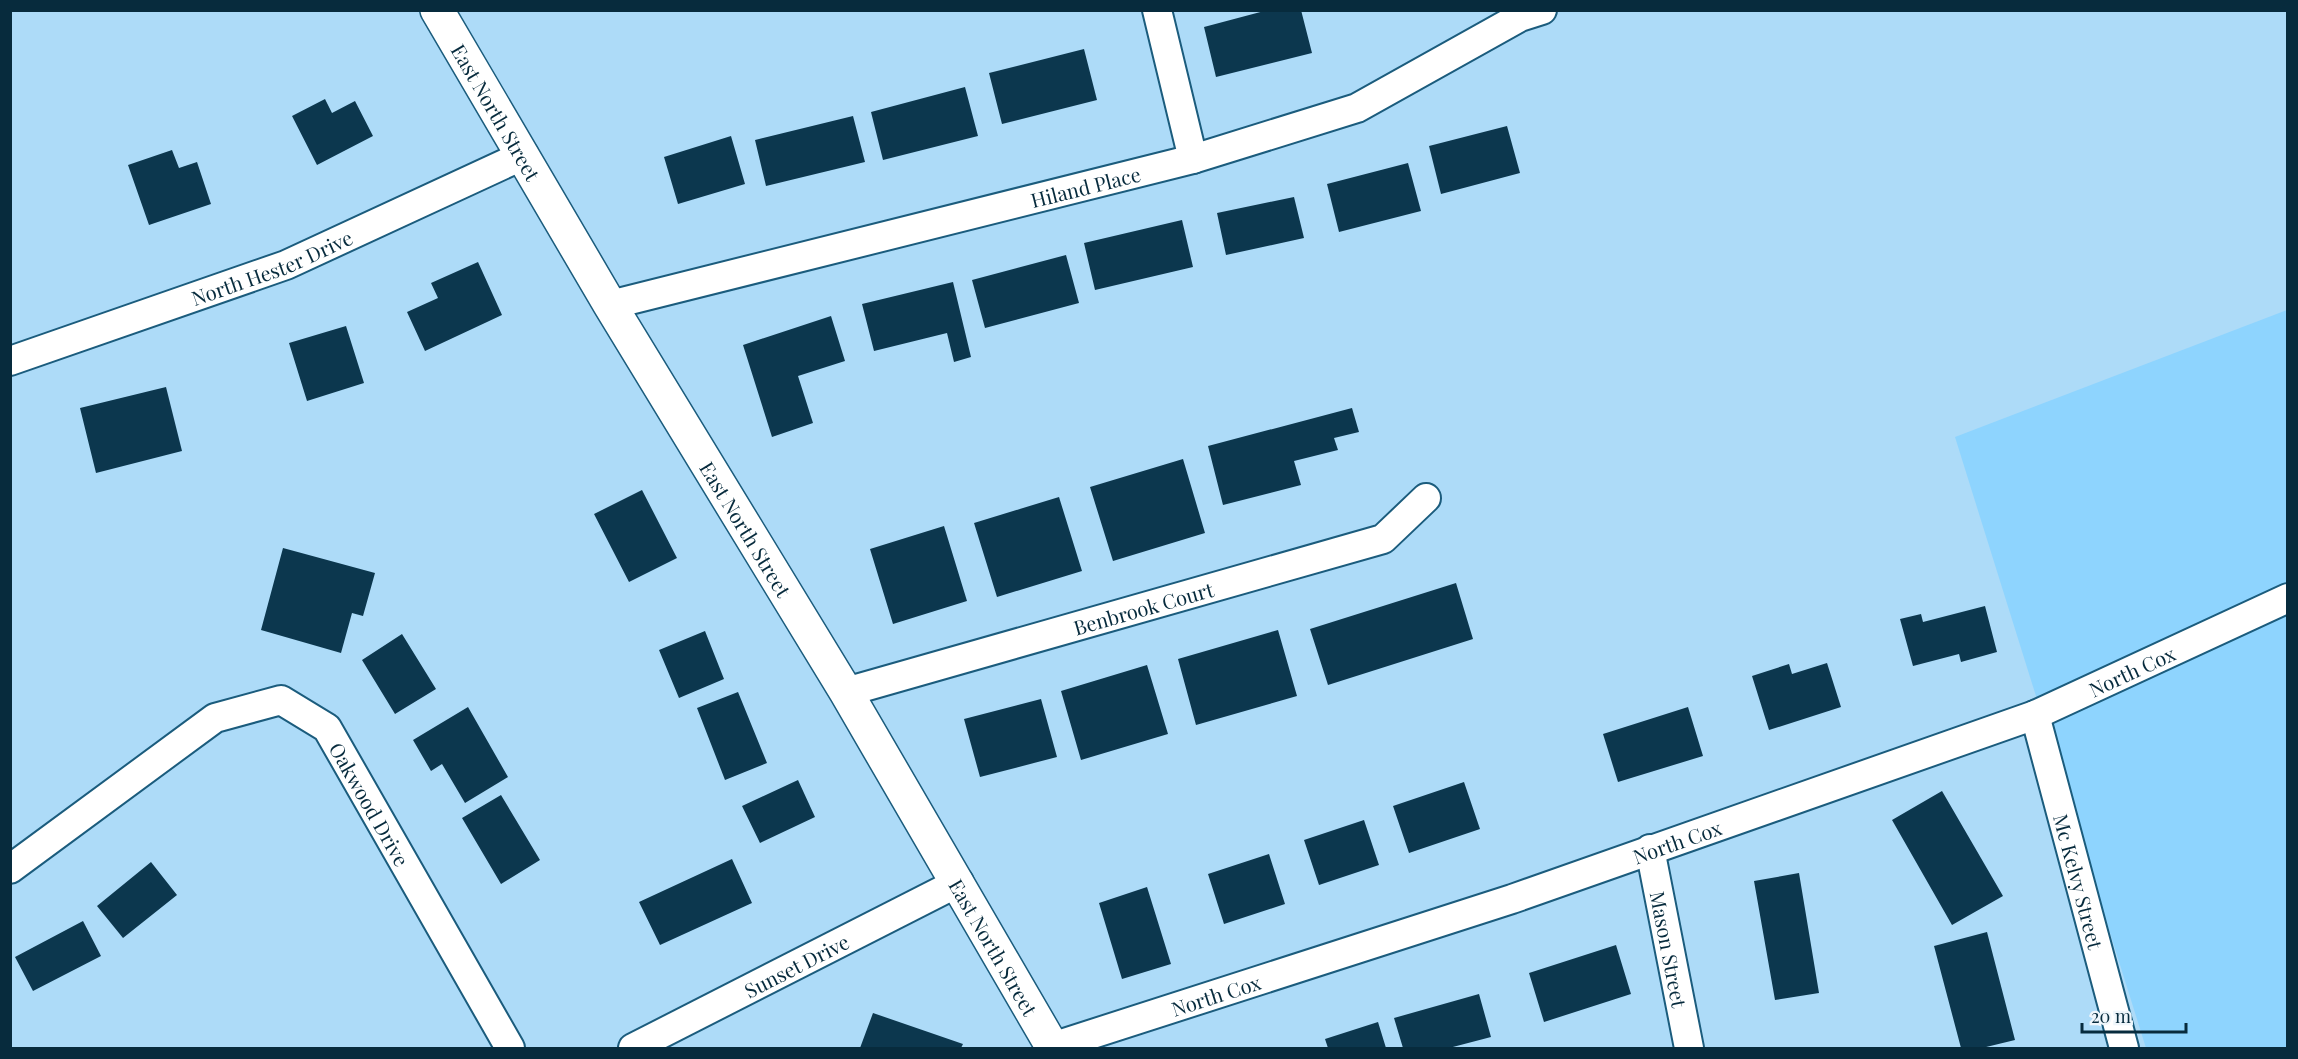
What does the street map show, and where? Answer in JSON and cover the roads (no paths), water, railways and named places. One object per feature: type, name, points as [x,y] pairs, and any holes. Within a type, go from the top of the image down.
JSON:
[{"type":"street","name":"East North Street","points":[[437,10],[610,305],[846,692],[1052,1048]]},
{"type":"street","points":[[1157,10],[1193,159]]},
{"type":"street","name":"Hiland Place","points":[[610,305],[1193,159],[1357,108],[1520,17],[1542,10]]},
{"type":"street","name":"North Hester Drive","points":[[10,361],[286,265],[524,155]]},
{"type":"street","name":"Benbrook Court","points":[[846,692],[1383,539],[1426,498]]},
{"type":"street","name":"North Cox","points":[[1052,1048],[1512,899],[2035,715],[2288,598]]},
{"type":"street","name":"Oakwood Drive","points":[[10,869],[215,718],[281,700],[327,729],[510,1048]]},
{"type":"street","name":"Mc Kelvy Street","points":[[2035,715],[2124,1048]]},
{"type":"street","name":"Mason Street","points":[[1650,849],[1689,1048]]},
{"type":"street","name":"Sunset Drive","points":[[633,1048],[958,882]]}]
